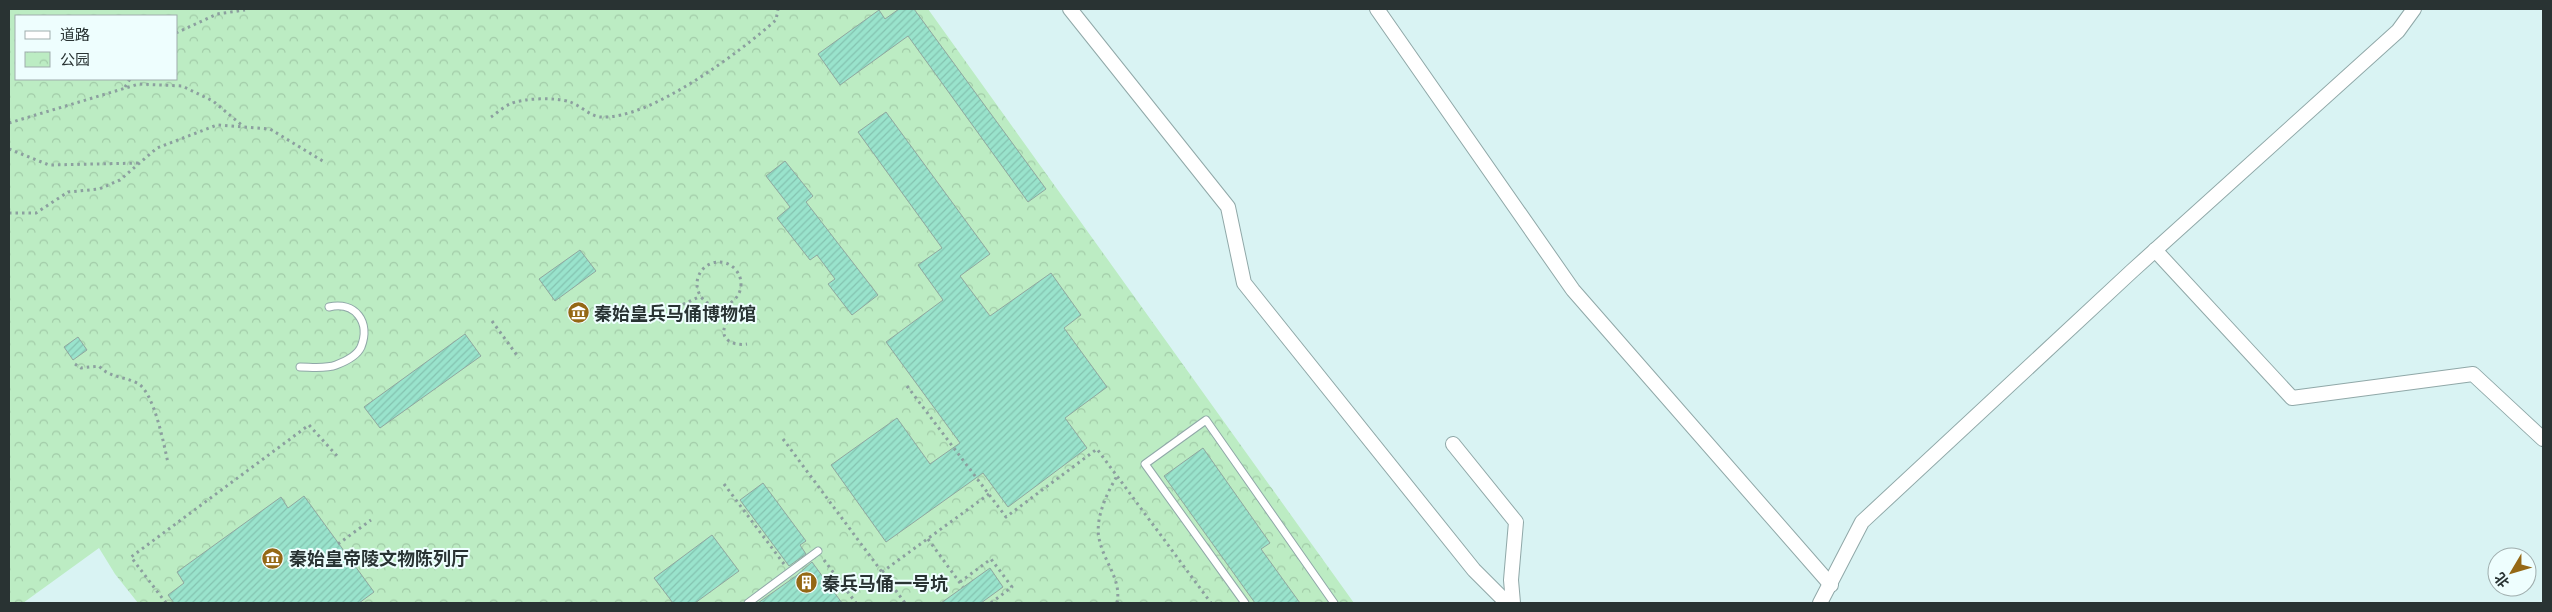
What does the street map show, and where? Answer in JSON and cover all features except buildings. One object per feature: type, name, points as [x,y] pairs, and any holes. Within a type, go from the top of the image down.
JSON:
[{"type":"street","points":[[1070,9],[1228,207],[1244,283],[1474,570],[1507,603]]},
{"type":"street","points":[[1376,9],[1573,290],[1831,585]]},
{"type":"street","points":[[1820,603],[1862,522],[2155,250],[2398,31],[2414,9]]},
{"type":"street","points":[[2155,250],[2292,398],[2473,374],[2543,439]]},
{"type":"street","points":[[1453,444],[1516,522],[1511,580],[1513,603]]},
{"type":"lane","points":[[300,367],[334,366],[348,360],[360,348],[364,334],[360,316],[350,306],[340,304],[329,307]]},
{"type":"lane","points":[[1246,603],[1145,464],[1206,420],[1334,603]]},
{"type":"lane","points":[[748,603],[818,551]]},
{"type":"path","points":[[491,117],[510,103],[535,99],[569,102],[600,117],[626,114],[676,93],[746,47],[776,20],[778,9]]},
{"type":"path","points":[[178,32],[217,14],[245,10]]},
{"type":"path","points":[[125,88],[129,80]]},
{"type":"path","points":[[9,123],[139,84],[182,86],[213,101],[244,127]]},
{"type":"path","points":[[9,213],[36,214],[68,192],[99,188],[120,180],[157,148],[217,125],[270,129],[326,163]]},
{"type":"path","points":[[9,149],[49,165],[140,163]]},
{"type":"path","points":[[713,263],[727,264],[737,273],[740,287],[735,299],[729,303],[715,306],[708,303],[701,296],[697,285],[702,271],[713,263]]},
{"type":"path","points":[[677,307],[701,296]]},
{"type":"path","points":[[729,303],[732,311],[723,328],[724,336],[731,344],[738,346],[747,344]]},
{"type":"path","points":[[492,321],[519,358]]},
{"type":"path","points":[[75,364],[81,368],[98,366],[106,374],[138,383],[146,393],[151,404],[168,463]]},
{"type":"path","points":[[907,386],[1006,517],[1098,449],[1211,603]]},
{"type":"path","points":[[166,603],[131,556],[309,425],[338,457]]},
{"type":"path","points":[[783,439],[905,603]]},
{"type":"path","points":[[1116,603],[1120,590],[1098,537],[1100,517],[1117,476]]},
{"type":"path","points":[[724,484],[790,572]]},
{"type":"path","points":[[882,572],[989,494]]},
{"type":"path","points":[[338,544],[371,520]]},
{"type":"path","points":[[928,539],[963,587]]},
{"type":"path","points":[[818,551],[856,603]]},
{"type":"path","points":[[960,582],[991,559],[1012,587],[991,603]]},
{"type":"green space","name":"秦始皇兵马俑博物馆","points":[[9,9],[928,9],[1354,603],[138,603],[115,574],[99,548],[23,603],[9,603]]},
{"type":"place","name":"秦始皇兵马俑博物馆","points":[[578,313]]},
{"type":"place","name":"秦始皇帝陵文物陈列厅","points":[[273,558]]},
{"type":"place","name":"秦兵马俑一号坑","points":[[806,583]]}]
